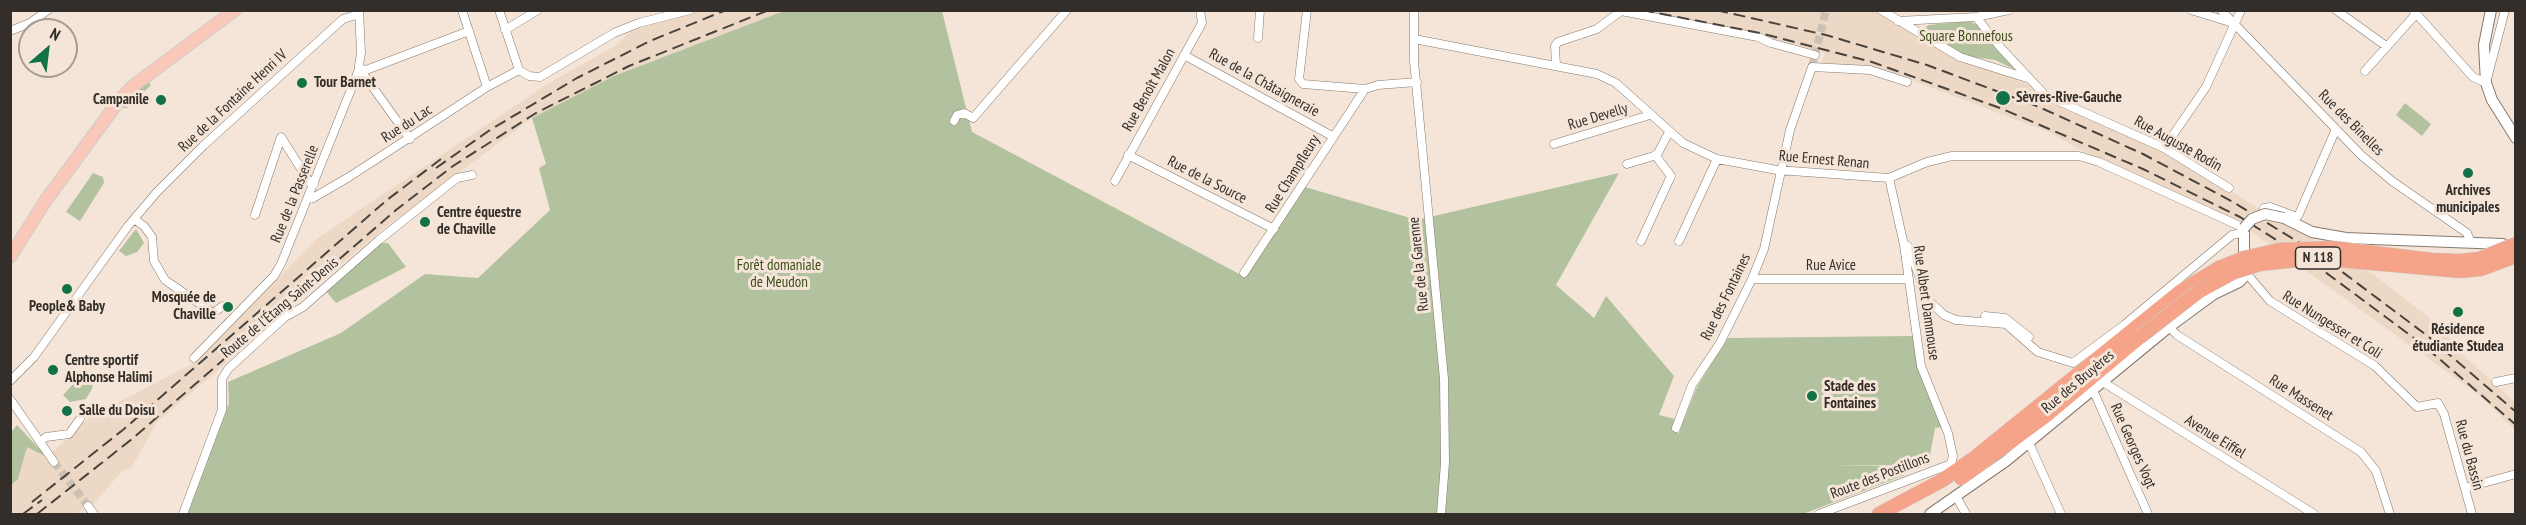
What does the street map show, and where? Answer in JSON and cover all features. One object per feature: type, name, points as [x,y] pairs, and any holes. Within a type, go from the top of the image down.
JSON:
[{"type":"highway","name":"N 118","points":[[1896,514],[1979,467],[2202,277],[2244,258],[2278,250],[2333,249],[2459,261],[2480,259],[2509,244]]},
{"type":"highway","name":"N 118","points":[[1879,514],[1941,481],[2137,334],[2199,291],[2234,272],[2260,264],[2316,258],[2460,271],[2481,269],[2516,256]]},
{"type":"main road","points":[[10,257],[62,191],[84,157],[92,137],[110,111],[133,86],[235,10]]},
{"type":"street","points":[[10,31],[30,23],[48,10]]},
{"type":"street","points":[[462,10],[487,87]]},
{"type":"street","points":[[499,10],[519,69],[529,76],[544,76],[621,30],[690,10]]},
{"type":"street","points":[[505,30],[538,10]]},
{"type":"street","points":[[954,121],[957,115],[964,113],[973,118],[1067,10]]},
{"type":"street","name":"Rue Benoît Malon","points":[[1115,181],[1202,23],[1200,10]]},
{"type":"street","points":[[1258,38],[1260,10]]},
{"type":"street","points":[[1307,10],[1299,79],[1311,86],[1365,89],[1378,85],[1417,82]]},
{"type":"street","name":"Rue de la Garenne","points":[[1414,10],[1417,82],[1444,379],[1445,463],[1441,514]]},
{"type":"street","points":[[1881,10],[1896,21],[1967,60],[1990,64],[2028,78]]},
{"type":"street","points":[[1896,21],[1976,17],[2009,10]]},
{"type":"street","points":[[2191,10],[2235,23]]},
{"type":"street","name":"Rue des Binelles","points":[[2222,10],[2336,129],[2392,181],[2467,233],[2471,243]]},
{"type":"street","points":[[2164,148],[2206,87],[2241,10]]},
{"type":"street","points":[[2336,10],[2386,46]]},
{"type":"street","points":[[2491,10],[2484,45],[2486,83],[2492,100],[2516,138]]},
{"type":"street","points":[[2486,83],[2491,73],[2505,10]]},
{"type":"street","points":[[1556,66],[1555,46],[1558,42],[1597,29],[1621,11],[1758,37],[1771,43],[1815,55]]},
{"type":"street","name":"Rue de la Passerelle","points":[[194,357],[274,276],[309,197],[359,68],[359,12]]},
{"type":"street","name":"Rue de la Fontaine Henri IV","points":[[10,381],[34,357],[134,219],[210,139],[343,19],[359,12]]},
{"type":"street","points":[[2365,71],[2415,12],[2476,80],[2486,83]]},
{"type":"street","name":"Rue Auguste Rodin","points":[[1976,17],[2028,78],[2050,97],[2164,148],[2229,188]]},
{"type":"street","points":[[1919,34],[1922,20]]},
{"type":"street","points":[[359,68],[366,70],[469,30]]},
{"type":"street","name":"Rue Ernest Renan","points":[[1414,39],[1597,74],[1616,83],[1683,143],[1717,159],[1782,170],[1889,178],[1927,162],[1953,156],[2079,156],[2099,162],[2243,230]]},
{"type":"street","name":"Rue de la Châtaigneraie","points":[[1184,55],[1332,136]]},
{"type":"street","name":"Rue des Fontaines","points":[[1677,428],[1692,385],[1720,343],[1752,279],[1764,249],[1794,114],[1812,67],[1870,70],[1907,82]]},
{"type":"street","points":[[359,68],[410,140]]},
{"type":"street","name":"Rue du Lac","points":[[309,197],[313,198],[340,183],[410,140],[487,87],[519,69]]},
{"type":"street","name":"Rue Champfleury","points":[[1244,273],[1365,89]]},
{"type":"street","name":"Rue Develly","points":[[1554,144],[1650,115]]},
{"type":"street","points":[[2336,129],[2297,217],[2270,207],[2264,208],[2265,214],[2284,218],[2324,235],[2371,240],[2509,244]]},
{"type":"street","points":[[1627,164],[1655,156],[1669,132]]},
{"type":"street","points":[[255,214],[281,138],[310,183],[314,184]]},
{"type":"street","name":"Rue de la Source","points":[[1128,155],[1274,229]]},
{"type":"street","points":[[1641,241],[1671,176],[1655,156]]},
{"type":"street","points":[[1679,241],[1717,159]]},
{"type":"street","name":"Route de l'Étang Saint-Denis","points":[[183,514],[222,410],[222,379],[228,369],[285,317],[303,306],[458,178],[472,175]]},
{"type":"street","name":"Rue Albert Dammouse","points":[[1889,178],[1904,245],[1921,366],[1948,433],[1953,456],[1951,464]]},
{"type":"street","name":"Rue des Bruyères","points":[[2052,358],[2073,363],[2100,345],[2232,235],[2243,230],[2252,219],[2265,214]]},
{"type":"street","points":[[134,219],[149,232],[154,261],[165,280],[213,313],[223,306]]},
{"type":"street","points":[[2243,230],[2244,251]]},
{"type":"street","points":[[1901,232],[1905,233],[1913,247],[1930,297],[1936,304],[1953,315],[2005,318],[2020,328],[2052,358]]},
{"type":"street","points":[[2489,244],[2516,265]]},
{"type":"street","points":[[1904,245],[1908,246],[1928,300],[1934,308],[1956,320],[2006,324],[2038,352],[2052,358]]},
{"type":"street","name":"Rue des Bruyères","points":[[1930,514],[2029,443],[2169,327],[2214,294],[2239,282],[2247,274]]},
{"type":"street","name":"Rue Nungesser et Coli","points":[[2247,274],[2270,301],[2375,366],[2417,407],[2438,403]]},
{"type":"street","name":"Rue Avice","points":[[1752,279],[1909,279]]},
{"type":"street","name":"Rue Massenet","points":[[2169,327],[2177,335],[2361,452],[2376,471],[2390,514]]},
{"type":"street","points":[[2496,382],[2516,378]]},
{"type":"street","name":"Avenue Eiffel","points":[[2103,382],[2303,511],[2314,514]]},
{"type":"street","name":"Rue Georges Vogt","points":[[2093,390],[2148,514]]},
{"type":"street","points":[[10,399],[54,462]]},
{"type":"street","name":"Rue du Bassin","points":[[2438,403],[2444,414],[2472,514]]},
{"type":"street","points":[[40,442],[46,437],[69,434],[80,418]]},
{"type":"street","points":[[2029,443],[2061,514]]},
{"type":"street","name":"Route des Postillons","points":[[1819,514],[1951,464]]},
{"type":"street","points":[[2464,488],[2516,474]]},
{"type":"street","points":[[1956,496],[1966,514]]},
{"type":"street","points":[[88,506],[94,514]]},
{"type":"shaded area","points":[[694,11],[784,11],[614,76],[532,118],[377,234],[156,423],[132,467],[121,472],[92,506],[89,504],[76,514],[11,514],[11,485],[18,479],[27,446],[47,457],[92,416],[194,363],[318,238],[549,83],[615,46],[631,31]]},
{"type":"shaded area","points":[[1626,11],[1876,11],[1966,64],[1994,70],[2036,88],[2191,165],[2257,208],[2365,268],[2446,331],[2453,346],[2515,402],[2515,430],[2479,395],[2237,221],[2079,149],[2051,133],[1888,71],[1821,63],[1825,53],[1757,34]]},
{"type":"green space","name":"Forêt domaniale de Meudon","points":[[784,11],[942,11],[972,132],[1245,277],[1305,187],[1417,220],[1619,173],[1556,285],[1594,318],[1606,296],[1674,376],[1659,415],[1679,420],[1678,435],[1697,387],[1728,338],[1914,336],[1943,427],[1935,428],[1930,455],[1899,465],[1829,465],[1899,466],[1905,475],[1803,514],[186,514],[229,403],[228,382],[341,333],[425,274],[478,278],[550,210],[539,168],[546,164],[532,118],[614,76]]},
{"type":"green space","name":"Square Bonnefous","points":[[1969,21],[1977,25],[2016,70],[1995,60],[1965,56],[1923,29],[1929,25]]},
{"type":"green space","points":[[148,82],[151,85],[127,108],[122,108],[131,96]]},
{"type":"green space","points":[[2405,103],[2431,124],[2422,136],[2396,115]]},
{"type":"green space","points":[[93,173],[103,177],[104,183],[80,221],[66,212]]},
{"type":"green space","points":[[136,229],[144,243],[137,252],[126,256],[119,251]]},
{"type":"green space","points":[[381,243],[388,243],[406,267],[336,303],[325,290]]},
{"type":"green space","points":[[79,378],[88,379],[93,387],[86,399],[70,402],[63,395]]},
{"type":"green space","points":[[17,425],[47,457],[27,447],[18,479],[11,485],[11,432]]},
{"type":"tunnel","points":[[1812,67],[1826,10]]},
{"type":"tunnel","points":[[54,462],[88,506]]},
{"type":"railway","points":[[436,168],[490,130],[577,78],[650,41],[726,10]]},
{"type":"railway","points":[[37,514],[132,439],[396,210],[453,166],[536,113],[629,66],[769,10]]},
{"type":"railway","points":[[1642,10],[1760,33],[1872,62],[2000,108],[2143,169],[2240,217],[2313,263],[2422,344],[2516,425]]},
{"type":"railway","points":[[1716,10],[1826,35],[1927,65],[2039,107],[2143,154],[2233,202],[2321,256],[2429,337],[2516,412]]},
{"type":"railway","points":[[32,502],[124,429],[387,200],[441,159]]},
{"type":"railway","points":[[23,514],[42,500]]},
{"type":"place","name":"Tour Barnet","points":[[302,83]]},
{"type":"place","name":"Sèvres-Rive-Gauche","points":[[2003,98]]},
{"type":"place","name":"Campanile","points":[[161,100]]},
{"type":"place","name":"Archives municipales","points":[[2468,173]]},
{"type":"place","name":"Centre équestre de Chaville","points":[[425,222]]},
{"type":"place","name":"People& Baby","points":[[67,289]]},
{"type":"place","name":"Mosquée de Chaville","points":[[228,307]]},
{"type":"place","name":"Résidence étudiante Studea","points":[[2458,312]]},
{"type":"place","name":"Centre sportif Alphonse Halimi","points":[[53,370]]},
{"type":"place","name":"Stade des Fontaines","points":[[1812,396]]},
{"type":"place","name":"Salle du Doisu","points":[[67,411]]}]
